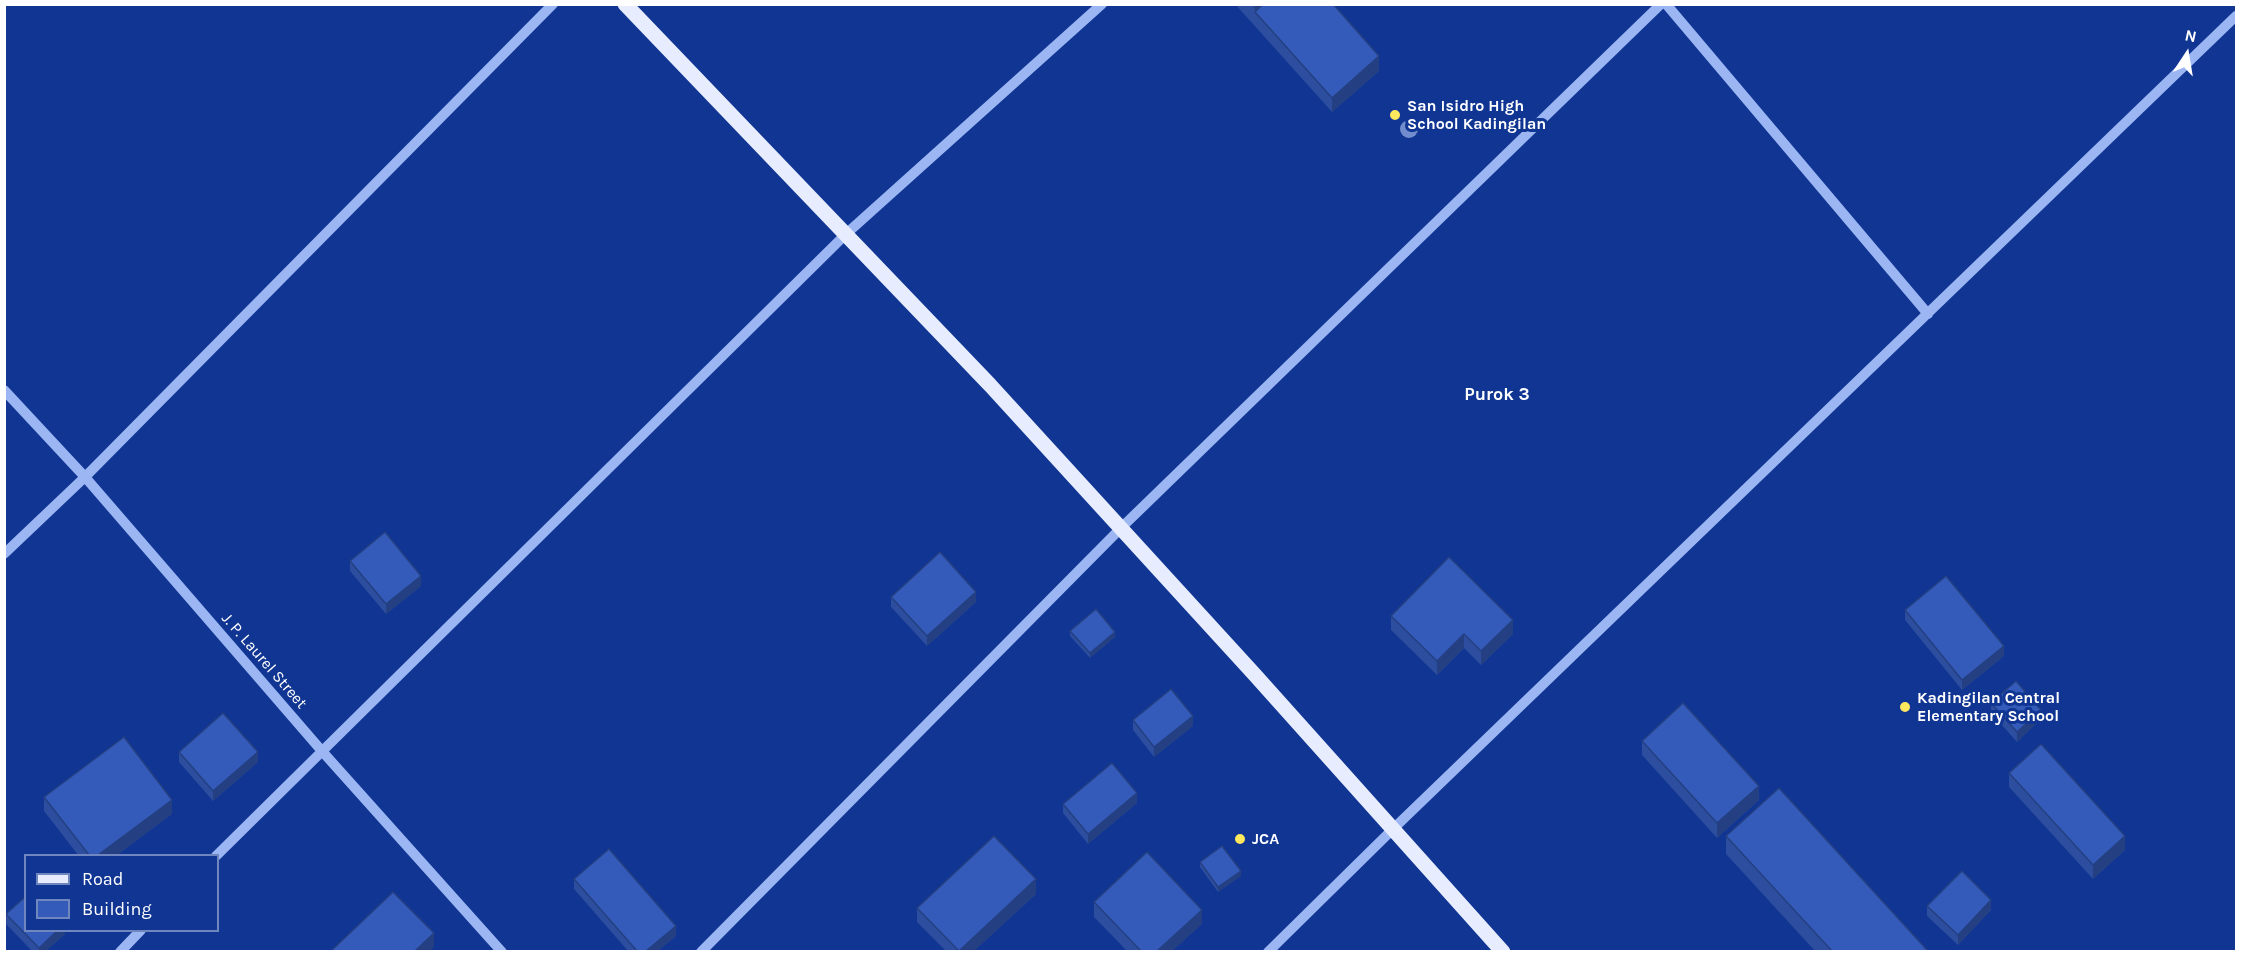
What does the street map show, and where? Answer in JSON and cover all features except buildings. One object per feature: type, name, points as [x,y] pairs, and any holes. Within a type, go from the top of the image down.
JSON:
[{"type":"main road","points":[[625,4],[990,385],[1503,951]]},
{"type":"street","points":[[4,554],[85,477],[553,4]]},
{"type":"street","points":[[217,854],[846,234],[1102,4]]},
{"type":"street","points":[[701,951],[1121,528],[1661,4]]},
{"type":"street","points":[[1666,4],[1928,314]]},
{"type":"street","points":[[1268,951],[2236,16]]},
{"type":"street","name":"J. P. Laurel Street","points":[[4,390],[85,477],[321,750],[502,951]]},
{"type":"street","points":[[120,951],[139,932]]},
{"type":"place","name":"San Isidro High School Kadingilan","points":[[1395,115]]},
{"type":"place","name":"Kadingilan Central Elementary School","points":[[1905,707]]},
{"type":"place","name":"JCA","points":[[1240,839]]},
{"type":"district","name":"Purok 3","points":[[1497,395]]}]
